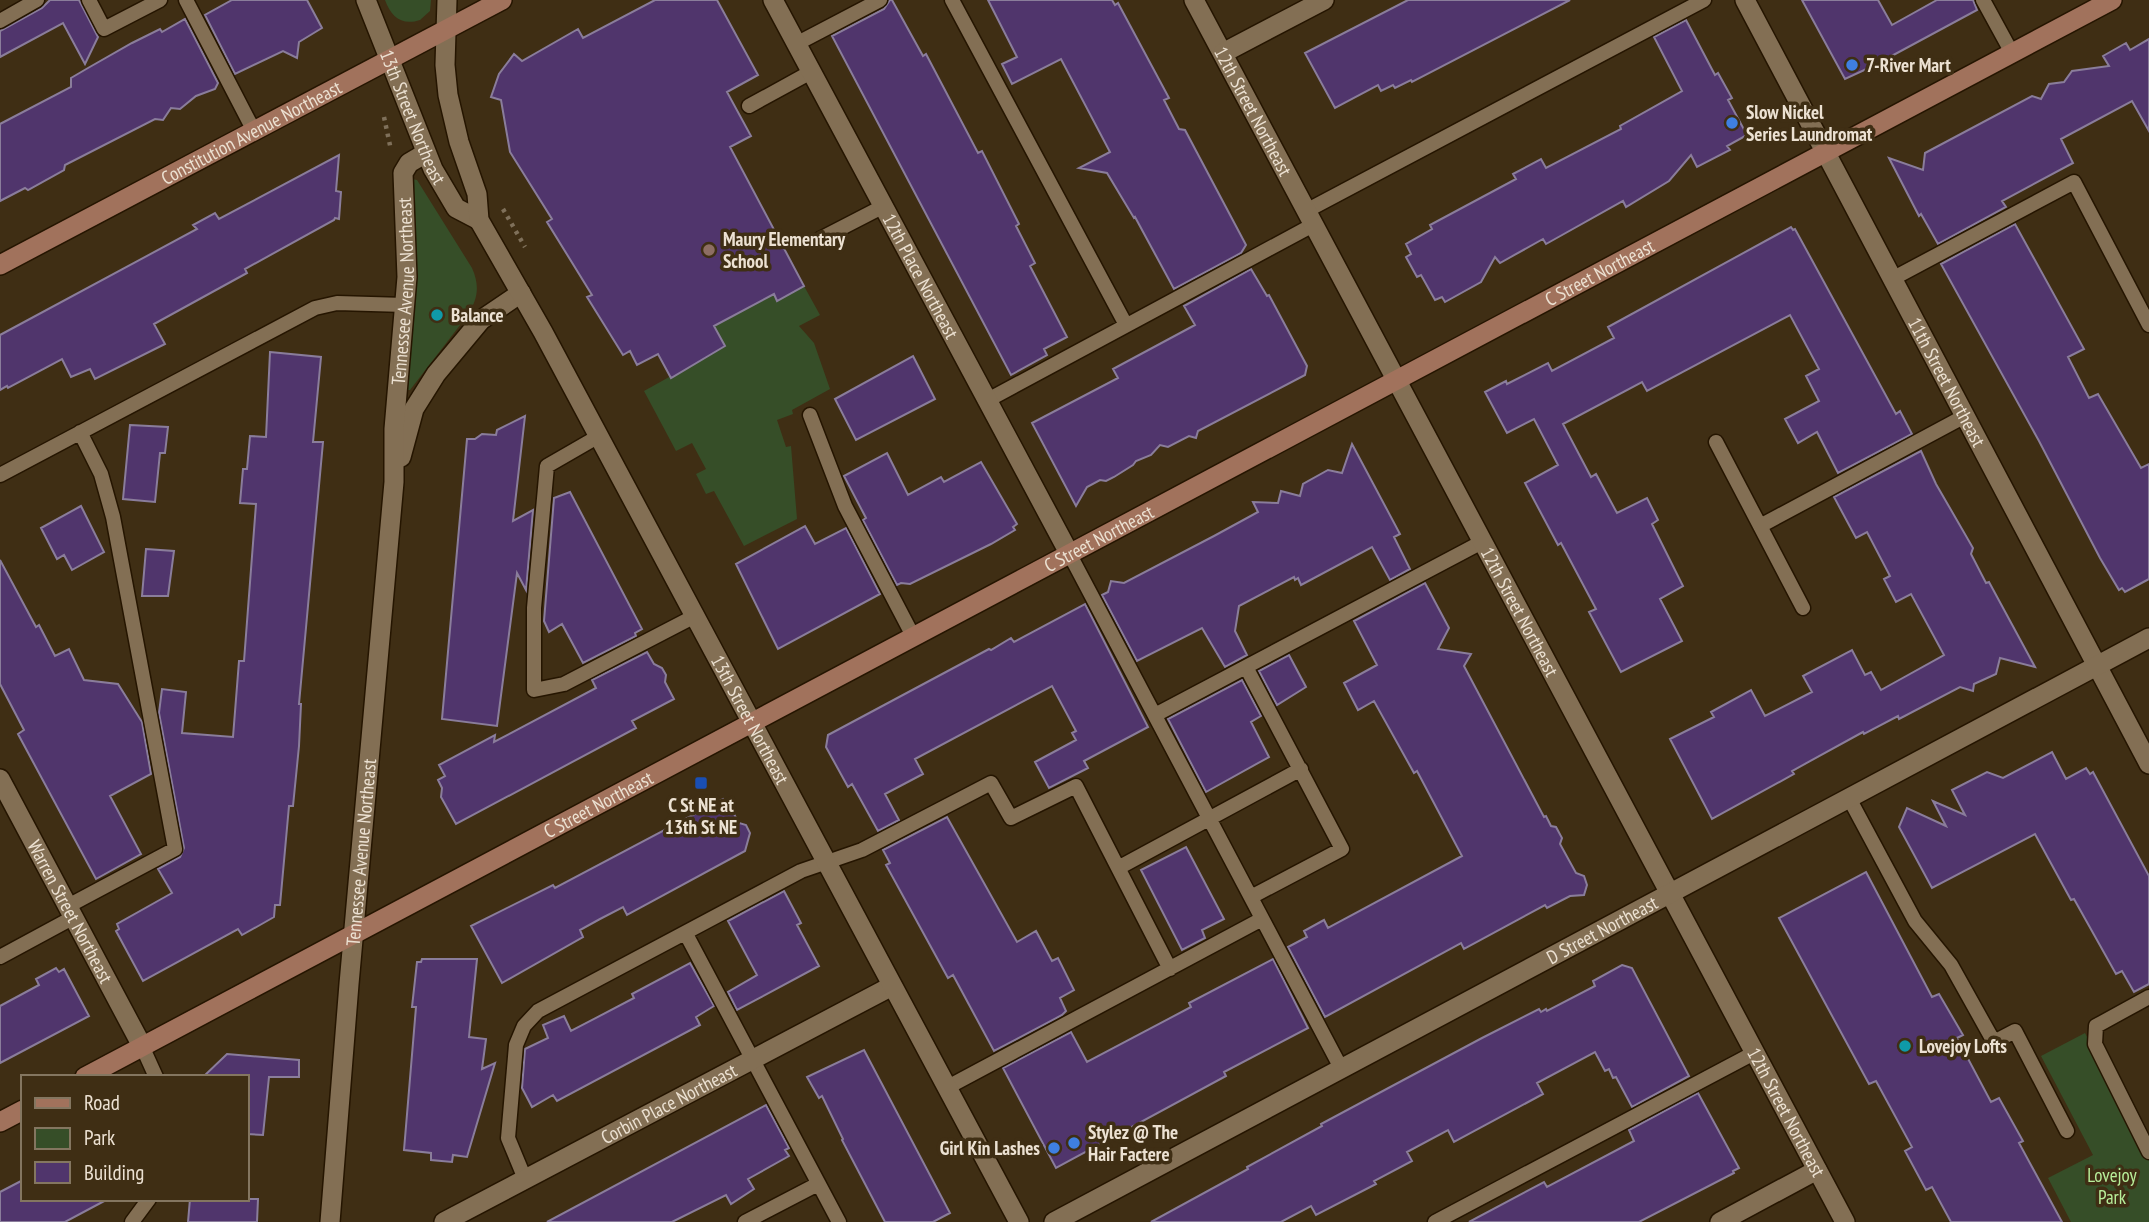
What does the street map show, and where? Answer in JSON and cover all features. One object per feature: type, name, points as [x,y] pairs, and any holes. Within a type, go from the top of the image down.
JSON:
[{"type":"main road","name":"Constitution Avenue Northeast","points":[[0,265],[502,0]]},
{"type":"main road","name":"C Street Northeast","points":[[89,1075],[2112,0]]},
{"type":"main road","points":[[0,1122],[21,1111]]},
{"type":"street","name":"13th Street Northeast","points":[[366,0],[426,153],[456,208],[479,219]]},
{"type":"street","points":[[446,30],[447,0]]},
{"type":"street","name":"12th Place Northeast","points":[[773,0],[881,207],[1069,553]]},
{"type":"street","name":"12th Street Northeast","points":[[1195,0],[1845,1222]]},
{"type":"street","points":[[1223,53],[1324,0]]},
{"type":"street","name":"11th Street Northeast","points":[[1745,0],[2149,764]]},
{"type":"street","name":"13th Street Northeast","points":[[446,30],[448,95],[459,142],[477,194],[479,219],[599,436],[1019,1222]]},
{"type":"street","name":"Tennessee Avenue Northeast","points":[[330,1222],[394,482],[394,429],[405,305],[407,243],[402,173],[409,163],[426,153]]},
{"type":"street","name":"Tennessee Avenue Northeast","points":[[394,482],[409,424],[423,393],[481,320],[521,293]]},
{"type":"street","name":"D Street Northeast","points":[[1054,1222],[2149,638]]},
{"type":"street","name":"Warren Street Northeast","points":[[0,779],[142,1046]]},
{"type":"street","name":"Corbin Place Northeast","points":[[444,1222],[892,986]]},
{"type":"street","points":[[1720,1222],[1817,1170]]},
{"type":"lane","points":[[0,21],[37,0]]},
{"type":"lane","points":[[89,0],[104,29],[160,0]]},
{"type":"lane","points":[[186,0],[254,131]]},
{"type":"lane","points":[[796,44],[880,0]]},
{"type":"lane","points":[[952,0],[1126,325]]},
{"type":"lane","points":[[986,401],[1704,0]]},
{"type":"lane","points":[[1983,0],[2012,53]]},
{"type":"lane","points":[[749,106],[811,72]]},
{"type":"lane","points":[[1892,279],[2074,182],[2149,325]]},
{"type":"lane","points":[[820,239],[881,207]]},
{"type":"lane","points":[[0,475],[316,308],[337,303],[405,305]]},
{"type":"lane","points":[[810,415],[845,506],[913,636]]},
{"type":"lane","points":[[1760,526],[1965,416]]},
{"type":"lane","points":[[0,957],[175,849],[113,517],[101,474],[80,432]]},
{"type":"lane","points":[[599,436],[547,466],[534,608],[534,691],[564,684],[695,616]]},
{"type":"lane","points":[[1716,442],[1802,608]]},
{"type":"lane","points":[[1154,715],[1482,542]]},
{"type":"lane","points":[[1069,553],[1341,1068]]},
{"type":"lane","points":[[1245,667],[1342,849],[1251,898]]},
{"type":"lane","points":[[1118,868],[1301,769]]},
{"type":"lane","points":[[525,1179],[508,1138],[516,1045],[524,1026],[538,1011],[801,871],[862,850],[991,782],[1011,818],[1076,786],[1170,969]]},
{"type":"lane","points":[[1849,798],[1915,921],[1951,965],[1994,1042],[2015,1031],[2067,1131]]},
{"type":"lane","points":[[946,1088],[1262,919]]},
{"type":"lane","points":[[685,933],[839,1222]]},
{"type":"lane","points":[[2149,998],[2096,1026],[2095,1044],[2149,1152]]},
{"type":"lane","points":[[142,1046],[155,1075]]},
{"type":"lane","points":[[1435,1222],[1754,1053]]},
{"type":"lane","points":[[745,1222],[818,1184]]},
{"type":"lane","points":[[132,1222],[148,1201]]},
{"type":"green space","points":[[385,0],[431,0],[430,11],[420,20],[403,21],[390,11]]},
{"type":"green space","points":[[412,179],[417,180],[472,268],[477,287],[474,304],[467,316],[410,390],[407,390],[405,389]]},
{"type":"green space","points":[[804,286],[820,315],[799,326],[814,343],[830,389],[792,410],[793,414],[777,420],[786,447],[791,446],[797,519],[744,546],[714,491],[706,494],[696,474],[706,469],[692,443],[676,451],[644,391],[725,346],[714,326],[774,294],[777,300]]},
{"type":"green space","name":"Lovejoy Park","points":[[2085,1033],[2149,1154],[2149,1222],[2071,1222],[2048,1178],[2093,1155],[2041,1056]]},
{"type":"building","points":[[50,0],[79,0],[98,37],[85,64],[63,23],[0,57],[0,31],[42,8]]},
{"type":"building","points":[[232,0],[307,0],[322,28],[299,42],[297,58],[283,51],[235,74],[205,15]]},
{"type":"building","points":[[655,0],[717,0],[758,75],[727,92],[751,136],[730,147],[804,286],[777,301],[774,294],[714,326],[725,346],[671,378],[658,354],[637,365],[630,351],[623,355],[587,297],[592,295],[547,222],[552,219],[510,152],[501,100],[491,97],[499,74],[514,54],[522,61],[578,29],[583,38]]},
{"type":"building","points":[[890,0],[923,56],[926,54],[978,153],[982,151],[1019,224],[1016,226],[1035,263],[1030,266],[1067,337],[1044,349],[1047,355],[1011,375],[832,36],[884,9]]},
{"type":"building","points":[[988,0],[1112,0],[1115,5],[1118,3],[1169,98],[1164,100],[1179,129],[1185,130],[1246,245],[1241,253],[1174,289],[1135,217],[1107,173],[1079,168],[1110,152],[1061,59],[1012,84],[1002,64],[1017,57]]},
{"type":"building","points":[[1408,0],[1570,0],[1412,82],[1411,80],[1395,88],[1393,85],[1381,91],[1378,85],[1335,108],[1305,53]]},
{"type":"building","points":[[1802,0],[1878,0],[1892,25],[1937,0],[1973,0],[1977,10],[1845,79]]},
{"type":"building","points":[[185,19],[218,83],[215,89],[196,96],[180,109],[171,108],[163,120],[155,119],[65,165],[64,170],[28,190],[25,188],[0,201],[0,124],[71,87],[71,78],[132,43],[160,29],[162,32]]},
{"type":"building","points":[[1686,20],[1715,75],[1718,73],[1732,98],[1728,100],[1747,135],[1727,146],[1730,150],[1697,167],[1691,155],[1669,181],[1626,207],[1623,201],[1546,244],[1543,239],[1500,263],[1495,257],[1481,282],[1445,302],[1442,297],[1435,300],[1421,275],[1417,277],[1406,257],[1411,254],[1406,244],[1432,229],[1430,225],[1516,179],[1513,174],[1541,159],[1546,168],[1621,129],[1620,126],[1682,91],[1654,37]]},
{"type":"building","points":[[2149,39],[2149,131],[2132,101],[2061,139],[2073,163],[2002,201],[2006,207],[1938,244],[1921,214],[1919,216],[1889,158],[1923,170],[1925,153],[2032,96],[2041,99],[2049,84],[2064,82],[2072,71],[2109,66],[2103,56],[2126,43],[2130,50]]},
{"type":"building","points":[[339,155],[336,191],[341,192],[339,219],[335,218],[245,269],[247,273],[154,324],[165,344],[95,379],[90,369],[71,377],[62,359],[0,390],[0,335],[197,229],[193,225],[215,213],[219,219]]},
{"type":"building","points":[[2015,224],[2084,349],[2068,357],[2089,398],[2098,394],[2141,468],[2149,464],[2149,579],[2125,592],[2122,588],[2119,590],[2100,558],[1941,264]]},
{"type":"building","points":[[1791,227],[1795,229],[1896,414],[1900,411],[1912,434],[1838,473],[1817,432],[1798,443],[1785,419],[1819,401],[1806,376],[1819,369],[1790,315],[1647,391],[1642,382],[1563,424],[1591,477],[1596,474],[1617,513],[1647,498],[1658,520],[1652,524],[1683,586],[1660,599],[1682,641],[1621,672],[1589,612],[1596,609],[1525,483],[1558,465],[1534,419],[1507,433],[1485,392],[1548,363],[1552,371],[1614,338],[1608,327]]},
{"type":"building","points":[[1251,269],[1267,296],[1269,295],[1307,366],[1305,375],[1198,431],[1196,438],[1189,436],[1168,447],[1160,445],[1151,455],[1136,461],[1114,477],[1087,487],[1076,506],[1032,423],[1118,378],[1113,369],[1195,325],[1184,306]]},
{"type":"building","points":[[270,352],[321,357],[313,442],[323,442],[299,704],[299,746],[293,806],[289,806],[280,905],[275,905],[274,917],[242,935],[238,929],[143,981],[116,931],[119,929],[117,924],[172,893],[158,869],[180,857],[184,848],[159,713],[162,689],[186,692],[182,733],[233,737],[239,661],[244,661],[256,504],[240,503],[243,469],[247,469],[250,436],[266,437]]},
{"type":"building","points":[[913,356],[935,399],[856,440],[835,399]]},
{"type":"building","points":[[525,416],[513,521],[533,510],[526,590],[517,573],[497,726],[442,719],[467,439],[475,439],[482,434],[496,435],[497,430]]},
{"type":"building","points":[[130,425],[168,427],[165,453],[160,453],[155,502],[123,499]]},
{"type":"building","points":[[1352,444],[1400,534],[1394,537],[1410,569],[1390,580],[1372,547],[1301,585],[1298,578],[1295,580],[1294,577],[1239,606],[1235,631],[1247,655],[1225,667],[1202,628],[1137,661],[1102,595],[1108,592],[1111,581],[1124,583],[1258,512],[1253,502],[1278,503],[1281,491],[1300,496],[1303,484],[1328,470],[1342,473]]},
{"type":"building","points":[[1921,451],[1936,484],[1973,548],[1971,554],[1986,583],[1989,582],[2035,667],[2000,658],[1996,674],[1974,684],[1973,691],[1960,687],[1899,719],[1898,716],[1864,734],[1863,732],[1712,819],[1670,739],[1714,717],[1711,712],[1751,690],[1765,716],[1812,692],[1803,676],[1852,650],[1865,675],[1871,672],[1881,690],[1944,655],[1911,594],[1896,602],[1884,579],[1890,576],[1867,532],[1856,538],[1834,497]]},
{"type":"building","points":[[887,453],[908,495],[941,477],[944,482],[981,462],[1017,524],[1013,527],[1015,530],[910,584],[897,585],[863,520],[866,518],[844,476]]},
{"type":"building","points":[[570,492],[642,629],[635,633],[636,636],[583,663],[562,624],[549,632],[544,621],[554,498]]},
{"type":"building","points":[[81,506],[104,552],[72,570],[64,555],[57,559],[41,528]]},
{"type":"building","points":[[805,526],[815,544],[846,528],[880,594],[778,649],[736,564]]},
{"type":"building","points":[[146,549],[174,551],[168,596],[142,596]]},
{"type":"building","points":[[0,560],[55,656],[69,649],[84,680],[118,684],[142,722],[151,774],[110,796],[141,854],[96,879],[18,734],[24,730],[0,684]]},
{"type":"building","points":[[1425,583],[1449,628],[1438,649],[1471,654],[1464,666],[1544,817],[1546,816],[1551,826],[1556,827],[1562,838],[1560,844],[1576,873],[1584,876],[1587,885],[1584,895],[1570,896],[1547,908],[1545,905],[1464,949],[1461,943],[1325,1017],[1288,947],[1307,937],[1304,931],[1324,920],[1328,928],[1462,856],[1417,771],[1414,773],[1374,701],[1358,710],[1344,683],[1377,665],[1354,621]]},
{"type":"building","points":[[1085,604],[1148,727],[1084,761],[1088,768],[1049,788],[1035,762],[1076,740],[1072,733],[1076,731],[1052,686],[915,759],[923,774],[885,794],[899,820],[878,831],[852,784],[848,787],[826,747],[828,735],[989,649],[1011,638],[1014,642]]},
{"type":"building","points":[[647,652],[654,664],[662,668],[666,675],[665,682],[674,699],[632,721],[636,728],[456,824],[441,797],[442,788],[438,780],[445,776],[439,765],[495,735],[494,742],[596,688],[592,680]]},
{"type":"building","points":[[1289,655],[1306,687],[1277,705],[1259,671]]},
{"type":"building","points":[[1242,680],[1261,716],[1251,722],[1269,757],[1206,792],[1168,719]]},
{"type":"building","points":[[2052,752],[2066,779],[2086,768],[2090,774],[2093,772],[2149,876],[2149,984],[2134,992],[2122,971],[2116,974],[2035,834],[1932,888],[1899,827],[1907,808],[1946,826],[1933,801],[1965,815],[1952,790],[1987,772],[2003,778]]},
{"type":"building","points":[[723,799],[739,823],[746,825],[750,833],[745,851],[627,915],[623,907],[600,919],[580,930],[583,937],[502,983],[471,926],[553,885],[555,888]]},
{"type":"building","points":[[947,817],[1017,942],[1036,931],[1052,961],[1058,958],[1074,990],[1060,998],[1066,1011],[1062,1015],[994,1051],[953,975],[948,978],[886,865],[890,863],[883,850]]},
{"type":"building","points":[[1186,847],[1224,919],[1202,930],[1205,938],[1182,950],[1141,870]]},
{"type":"building","name":"Lovejoy Lofts","points":[[1866,872],[1932,997],[1939,994],[1963,1035],[1957,1038],[1991,1102],[1999,1098],[2023,1141],[2019,1143],[2062,1222],[1951,1222],[1932,1187],[1926,1190],[1905,1151],[1912,1147],[1876,1081],[1869,1084],[1779,918]]},
{"type":"building","points":[[784,891],[801,923],[797,925],[819,966],[737,1010],[728,992],[757,975],[728,921]]},
{"type":"building","points":[[422,959],[477,959],[469,1037],[486,1039],[482,1069],[495,1063],[467,1157],[453,1155],[452,1162],[431,1160],[431,1153],[404,1150],[416,1007],[412,1007],[417,962]]},
{"type":"building","points":[[1273,959],[1308,1028],[1224,1072],[1226,1076],[1056,1168],[1003,1068],[1071,1032],[1087,1062],[1191,1007],[1189,1003]]},
{"type":"building","points":[[690,963],[714,1006],[696,1017],[700,1025],[557,1101],[553,1095],[532,1107],[522,1088],[525,1049],[548,1038],[543,1025],[564,1016],[571,1031],[634,998],[632,994]]},
{"type":"building","points":[[1622,965],[1632,968],[1689,1076],[1632,1107],[1616,1077],[1613,1078],[1609,1069],[1605,1071],[1595,1052],[1537,1083],[1543,1094],[1454,1142],[1448,1130],[1407,1152],[1412,1161],[1374,1181],[1376,1184],[1316,1215],[1311,1206],[1281,1222],[1151,1222],[1248,1169],[1247,1167],[1322,1126],[1321,1124],[1482,1038],[1539,1009],[1541,1012],[1546,1009],[1547,1011],[1595,986],[1593,981]]},
{"type":"building","points":[[56,968],[59,972],[64,969],[89,1016],[0,1063],[0,1006],[39,985],[36,979]]},
{"type":"building","points":[[864,1050],[950,1213],[933,1222],[885,1222],[822,1096],[819,1098],[807,1077]]},
{"type":"building","points":[[227,1054],[299,1060],[299,1077],[269,1077],[263,1135],[248,1134],[248,1075],[205,1075]]},
{"type":"building","points":[[1698,1093],[1739,1168],[1733,1171],[1734,1173],[1639,1222],[1469,1222],[1544,1182],[1547,1187],[1634,1141],[1629,1130]]},
{"type":"building","points":[[766,1105],[789,1148],[785,1150],[789,1156],[748,1179],[754,1189],[731,1204],[726,1195],[672,1222],[547,1222]]},
{"type":"building","points":[[21,1181],[21,1201],[104,1201],[65,1222],[0,1222],[0,1192]]},
{"type":"building","points":[[258,1199],[257,1222],[188,1222],[190,1201]]},
{"type":"place","name":"7-River Mart","points":[[1852,65]]},
{"type":"place","name":"Slow Nickel Series Laundromat","points":[[1732,123]]},
{"type":"place","name":"Maury Elementary School","points":[[709,250]]},
{"type":"place","name":"Balance","points":[[437,315]]},
{"type":"place","name":"C St NE at 13th St NE","points":[[701,783]]},
{"type":"place","name":"Lovejoy Lofts","points":[[1905,1046]]},
{"type":"place","name":"Stylez @ The Hair Factere","points":[[1074,1143]]},
{"type":"place","name":"Girl Kin Lashes","points":[[1054,1148]]}]
